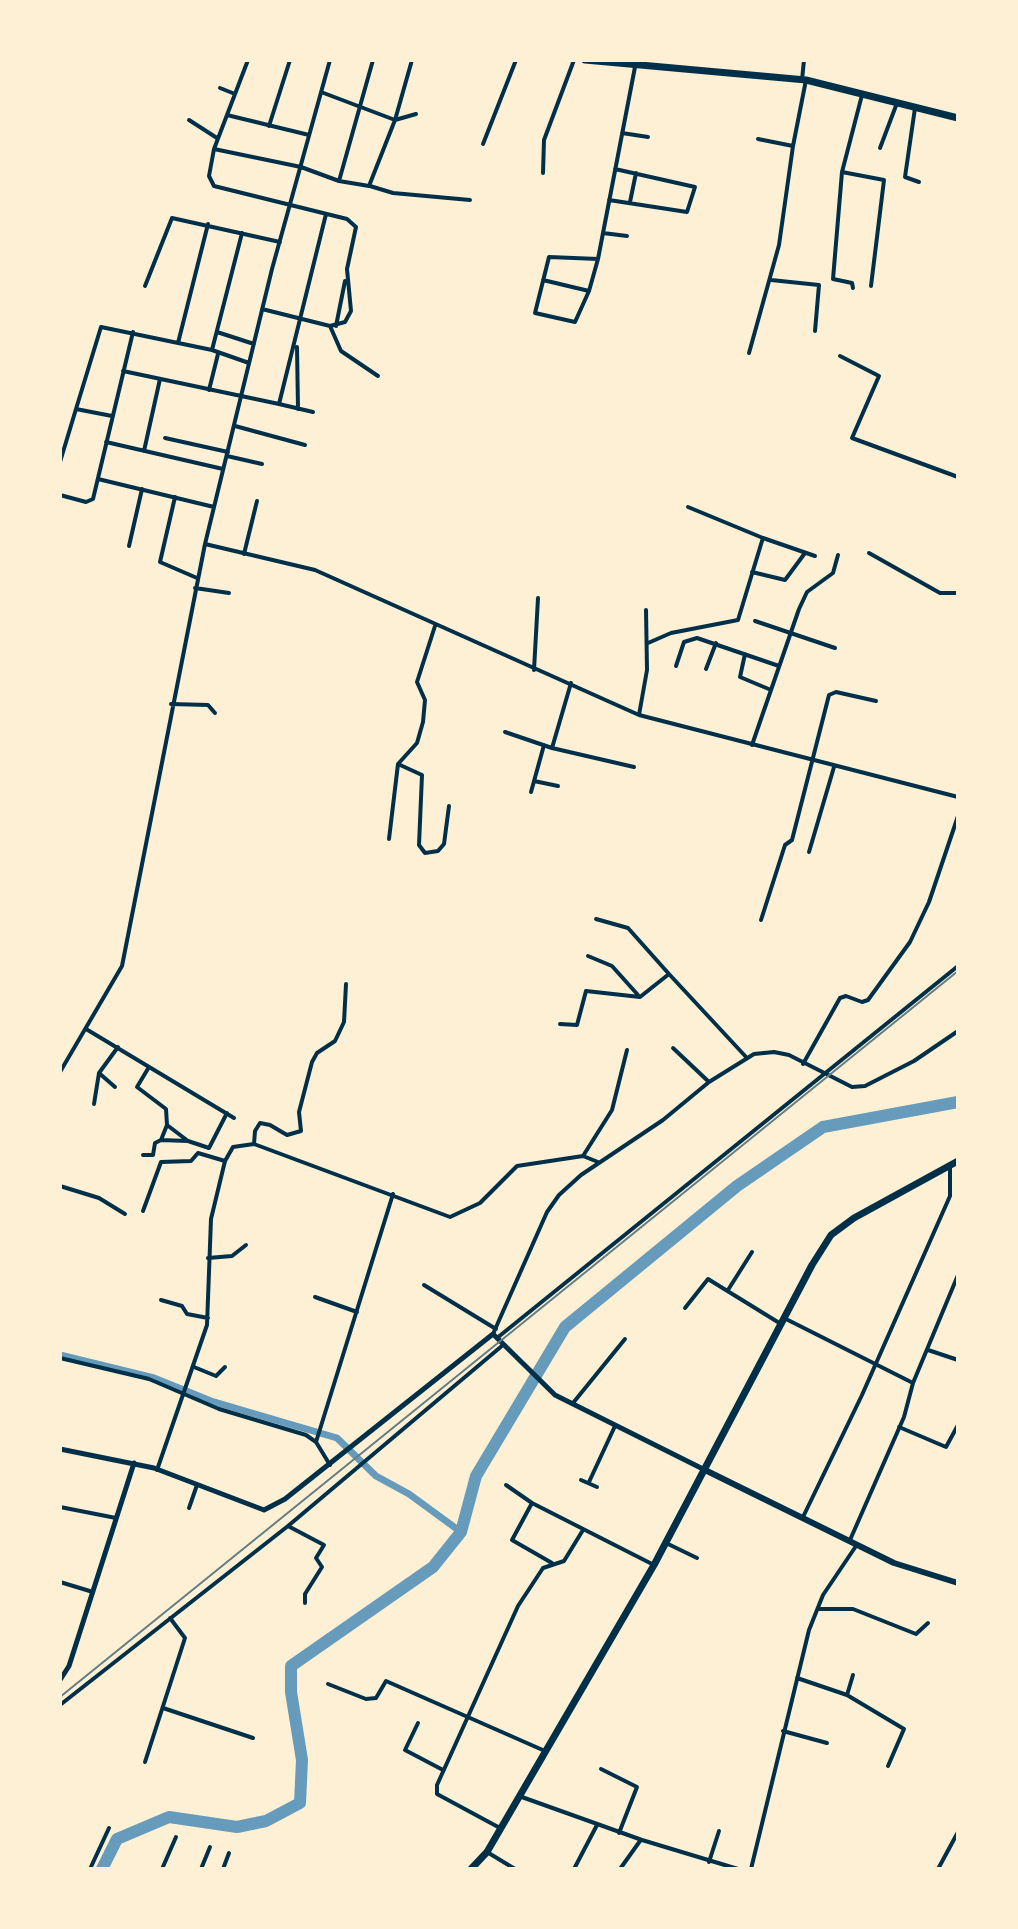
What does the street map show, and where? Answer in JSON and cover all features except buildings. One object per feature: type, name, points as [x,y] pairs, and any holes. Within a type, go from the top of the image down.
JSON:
[{"type":"highway","points":[[586,60],[624,63],[635,67],[804,80],[958,118]]},
{"type":"highway","points":[[471,1869],[487,1852],[501,1829],[654,1565],[782,1321],[831,1235],[863,1213],[954,1163]]},
{"type":"main road","points":[[705,1470],[894,1563],[958,1583]]},
{"type":"street","points":[[248,60],[217,138],[209,176],[214,186],[352,222],[356,231],[333,326],[341,351],[378,376]]},
{"type":"street","points":[[269,126],[290,60]]},
{"type":"street","points":[[60,1072],[122,966],[197,578],[262,309],[330,60]]},
{"type":"street","points":[[339,181],[373,60]]},
{"type":"street","points":[[369,186],[395,120],[412,60]]},
{"type":"street","points":[[483,144],[499,95],[516,60]]},
{"type":"street","points":[[543,173],[544,140],[574,60]]},
{"type":"street","points":[[673,70],[674,60]]},
{"type":"street","points":[[749,353],[771,280],[786,205],[804,80],[804,60]]},
{"type":"street","points":[[598,259],[550,256],[533,311],[575,322],[589,291],[598,259],[635,67]]},
{"type":"street","points":[[220,88],[235,94]]},
{"type":"street","points":[[321,92],[395,120],[416,114]]},
{"type":"street","points":[[853,288],[852,283],[833,279],[842,172],[862,92]]},
{"type":"street","points":[[880,148],[897,103]]},
{"type":"street","points":[[915,108],[905,177],[919,182]]},
{"type":"street","points":[[227,115],[309,135]]},
{"type":"street","points":[[189,120],[217,138]]},
{"type":"street","points":[[622,133],[648,137]]},
{"type":"street","points":[[758,139],[793,146]]},
{"type":"street","points":[[214,149],[301,167],[339,181],[393,193],[470,200]]},
{"type":"street","points":[[609,200],[689,212],[695,187],[615,169]]},
{"type":"street","points":[[842,172],[884,180],[871,286]]},
{"type":"street","points":[[630,203],[636,173]]},
{"type":"street","points":[[279,404],[326,214]]},
{"type":"street","points":[[145,286],[169,219],[208,224],[280,242]]},
{"type":"street","points":[[178,343],[208,224]]},
{"type":"street","points":[[212,350],[242,233]]},
{"type":"street","points":[[603,233],[627,236]]},
{"type":"street","points":[[262,309],[333,326],[345,322],[351,311],[347,274]]},
{"type":"street","points":[[543,280],[589,291]]},
{"type":"street","points":[[771,280],[819,285],[815,331]]},
{"type":"street","points":[[60,462],[98,328],[133,332],[212,350],[249,363]]},
{"type":"street","points":[[60,495],[89,502],[98,479],[133,332]]},
{"type":"street","points":[[217,332],[254,344]]},
{"type":"street","points":[[297,340],[298,409]]},
{"type":"street","points":[[209,390],[218,353]]},
{"type":"street","points":[[840,356],[879,377],[852,438],[958,477]]},
{"type":"street","points":[[123,371],[313,412]]},
{"type":"street","points":[[144,451],[160,379]]},
{"type":"street","points":[[76,409],[112,416]]},
{"type":"street","points":[[235,426],[305,445]]},
{"type":"street","points":[[165,438],[262,464]]},
{"type":"street","points":[[106,442],[223,469]]},
{"type":"street","points":[[98,479],[214,507]]},
{"type":"street","points":[[129,546],[142,489]]},
{"type":"street","points":[[175,497],[160,562],[197,578]]},
{"type":"street","points":[[244,554],[257,501]]},
{"type":"street","points":[[688,507],[815,556]]},
{"type":"street","points":[[648,643],[671,633],[735,621],[763,538]]},
{"type":"street","points":[[205,544],[315,570],[639,715],[958,797]]},
{"type":"street","points":[[752,572],[785,580],[805,553]]},
{"type":"street","points":[[869,553],[940,593],[958,593]]},
{"type":"street","points":[[752,745],[807,592],[833,573],[838,555]]},
{"type":"street","points":[[195,588],[229,593]]},
{"type":"street","points":[[534,670],[538,598]]},
{"type":"street","points":[[639,715],[648,643],[646,610]]},
{"type":"street","points":[[755,621],[835,648]]},
{"type":"street","points":[[389,839],[398,764],[419,739],[426,703],[417,682],[435,626]]},
{"type":"street","points":[[676,666],[686,640],[703,638],[779,666]]},
{"type":"street","points":[[706,669],[716,643]]},
{"type":"street","points":[[745,654],[740,677],[771,690]]},
{"type":"street","points":[[552,748],[571,683]]},
{"type":"street","points":[[761,920],[785,845],[792,840],[830,693],[876,701]]},
{"type":"street","points":[[171,704],[208,705],[215,713]]},
{"type":"street","points":[[505,732],[552,748],[634,767]]},
{"type":"street","points":[[531,792],[544,745]]},
{"type":"street","points":[[398,764],[422,775],[419,845],[425,853],[438,851],[444,844],[449,806]]},
{"type":"street","points":[[809,852],[834,767]]},
{"type":"street","points":[[534,781],[558,786]]},
{"type":"street","points":[[803,1064],[840,998],[846,996],[862,1002],[868,1000],[910,942],[929,902],[958,816]]},
{"type":"street","points":[[949,843],[958,847]]},
{"type":"street","points":[[596,919],[628,928],[747,1058]]},
{"type":"street","points":[[588,956],[612,966],[640,997]]},
{"type":"street","points":[[60,1449],[134,1463],[264,1510],[285,1499],[958,966]]},
{"type":"street","points":[[560,1024],[577,1025],[587,990],[640,997],[669,974]]},
{"type":"street","points":[[254,1144],[255,1131],[260,1123],[287,1135],[301,1131],[299,1112],[312,1062],[317,1053],[335,1041],[344,1022],[346,984]]},
{"type":"street","points":[[86,1029],[234,1118]]},
{"type":"street","points":[[495,1334],[547,1212],[569,1185],[598,1162],[663,1120],[709,1082],[747,1058],[774,1052],[789,1055],[852,1087],[873,1084],[958,1031]]},
{"type":"street","points":[[94,1104],[99,1073],[118,1047]]},
{"type":"street","points":[[673,1048],[709,1082]]},
{"type":"street","points":[[583,1156],[612,1110],[627,1050]]},
{"type":"street","points":[[149,1067],[136,1090],[166,1109],[167,1125],[161,1140]]},
{"type":"street","points":[[99,1073],[115,1087]]},
{"type":"street","points":[[143,1155],[153,1155],[155,1143],[161,1140],[188,1141],[209,1148],[227,1113]]},
{"type":"street","points":[[167,1125],[188,1141]]},
{"type":"street","points":[[157,1470],[208,1318],[211,1219],[225,1161],[233,1147],[254,1144],[393,1194],[438,1215],[458,1216],[487,1197],[517,1166],[583,1156],[598,1162]]},
{"type":"street","points":[[143,1211],[161,1162],[191,1161],[198,1153],[225,1161]]},
{"type":"street","points":[[802,1519],[950,1196],[954,1163]]},
{"type":"street","points":[[60,1186],[99,1198],[125,1214]]},
{"type":"street","points":[[317,1440],[393,1194]]},
{"type":"street","points":[[208,1258],[232,1256],[246,1245]]},
{"type":"street","points":[[728,1290],[752,1252]]},
{"type":"street","points":[[751,1869],[783,1731],[818,1609],[853,1544],[913,1383],[958,1275]]},
{"type":"street","points":[[685,1308],[707,1279],[782,1321],[913,1383]]},
{"type":"street","points":[[424,1285],[495,1334],[541,1383],[571,1405],[705,1470]]},
{"type":"street","points":[[315,1297],[357,1312]]},
{"type":"street","points":[[161,1300],[182,1306],[187,1314],[208,1318]]},
{"type":"street","points":[[571,1405],[625,1339]]},
{"type":"street","points":[[60,1705],[288,1526],[503,1345]]},
{"type":"street","points":[[928,1350],[958,1360]]},
{"type":"street","points":[[60,1358],[141,1376],[317,1440],[330,1465]]},
{"type":"street","points":[[194,1367],[216,1376],[225,1367]]},
{"type":"street","points":[[899,1427],[946,1447],[958,1425]]},
{"type":"street","points":[[589,1482],[615,1426]]},
{"type":"street","points":[[60,1680],[69,1666],[134,1463]]},
{"type":"street","points":[[581,1480],[597,1487]]},
{"type":"street","points":[[189,1508],[197,1485]]},
{"type":"street","points":[[506,1485],[532,1503],[654,1565]]},
{"type":"street","points":[[532,1503],[512,1540],[552,1563]]},
{"type":"street","points":[[60,1507],[116,1518]]},
{"type":"street","points":[[288,1526],[324,1545],[316,1558],[322,1567],[306,1590],[305,1603]]},
{"type":"street","points":[[501,1829],[437,1794],[443,1770],[518,1606],[543,1568],[564,1560],[583,1530]]},
{"type":"street","points":[[666,1543],[697,1558]]},
{"type":"street","points":[[60,1582],[93,1592]]},
{"type":"street","points":[[818,1609],[853,1609],[916,1634],[928,1623]]},
{"type":"street","points":[[145,1762],[185,1638],[170,1618]]},
{"type":"street","points":[[847,1695],[853,1675]]},
{"type":"street","points":[[797,1678],[847,1695],[904,1729],[888,1766]]},
{"type":"street","points":[[328,1684],[368,1699],[376,1698],[386,1681],[546,1751]]},
{"type":"street","points":[[163,1708],[253,1738]]},
{"type":"street","points":[[418,1723],[405,1750],[443,1770]]},
{"type":"street","points":[[783,1731],[827,1743]]},
{"type":"street","points":[[601,1769],[637,1787],[619,1833]]},
{"type":"street","points":[[519,1796],[619,1833],[738,1869]]},
{"type":"street","points":[[574,1869],[597,1825]]},
{"type":"street","points":[[90,1869],[109,1828]]},
{"type":"street","points":[[709,1862],[719,1831]]},
{"type":"street","points":[[938,1869],[958,1832]]},
{"type":"street","points":[[162,1869],[176,1837]]},
{"type":"street","points":[[620,1869],[642,1840]]},
{"type":"street","points":[[201,1869],[210,1847]]},
{"type":"street","points":[[487,1852],[515,1869]]},
{"type":"street","points":[[223,1869],[229,1853]]},
{"type":"waterway","points":[[102,1869],[117,1839],[169,1817],[237,1827],[266,1821],[300,1803],[302,1760],[291,1692],[291,1666],[433,1567],[461,1532],[476,1476],[565,1327],[737,1186],[823,1127],[958,1102]]},
{"type":"waterway","points":[[60,1355],[154,1378],[211,1401],[337,1438],[376,1476],[409,1494],[461,1532]]},
{"type":"railway","points":[[60,1697],[958,971]]}]
